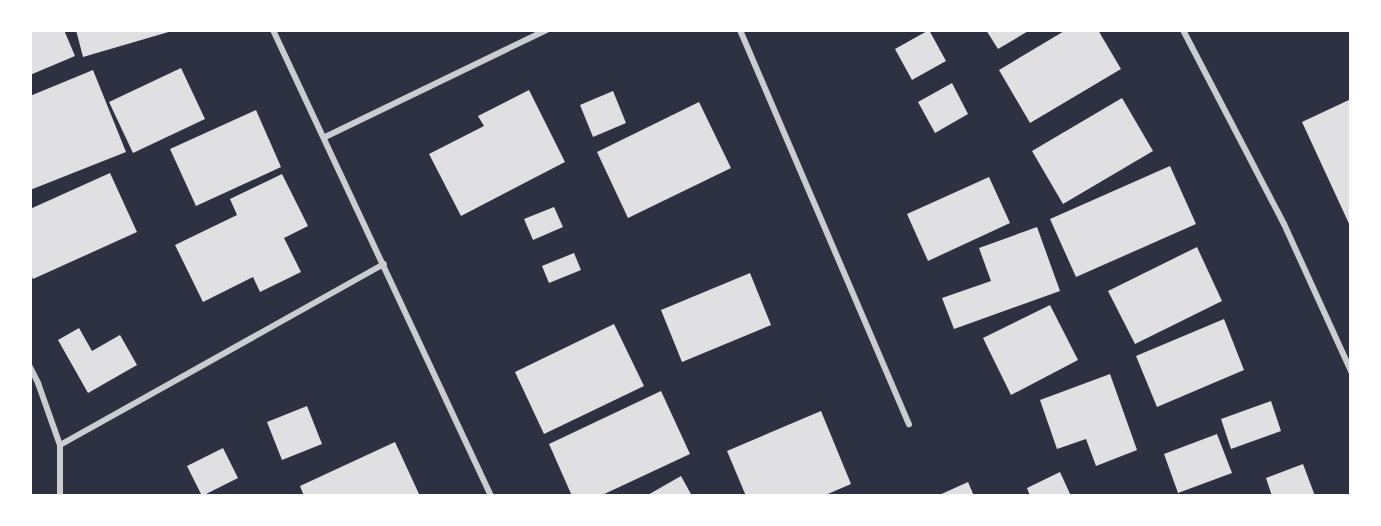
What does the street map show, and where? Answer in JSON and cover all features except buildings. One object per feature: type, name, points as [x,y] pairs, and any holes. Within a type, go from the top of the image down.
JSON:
[{"type":"street","points":[[273,30],[491,496]]},
{"type":"street","points":[[325,137],[546,30]]},
{"type":"street","points":[[740,30],[909,424]]},
{"type":"street","points":[[1183,30],[1284,224],[1351,371]]},
{"type":"street","points":[[60,445],[384,264]]},
{"type":"street","points":[[30,367],[39,383],[60,445],[60,496]]}]
